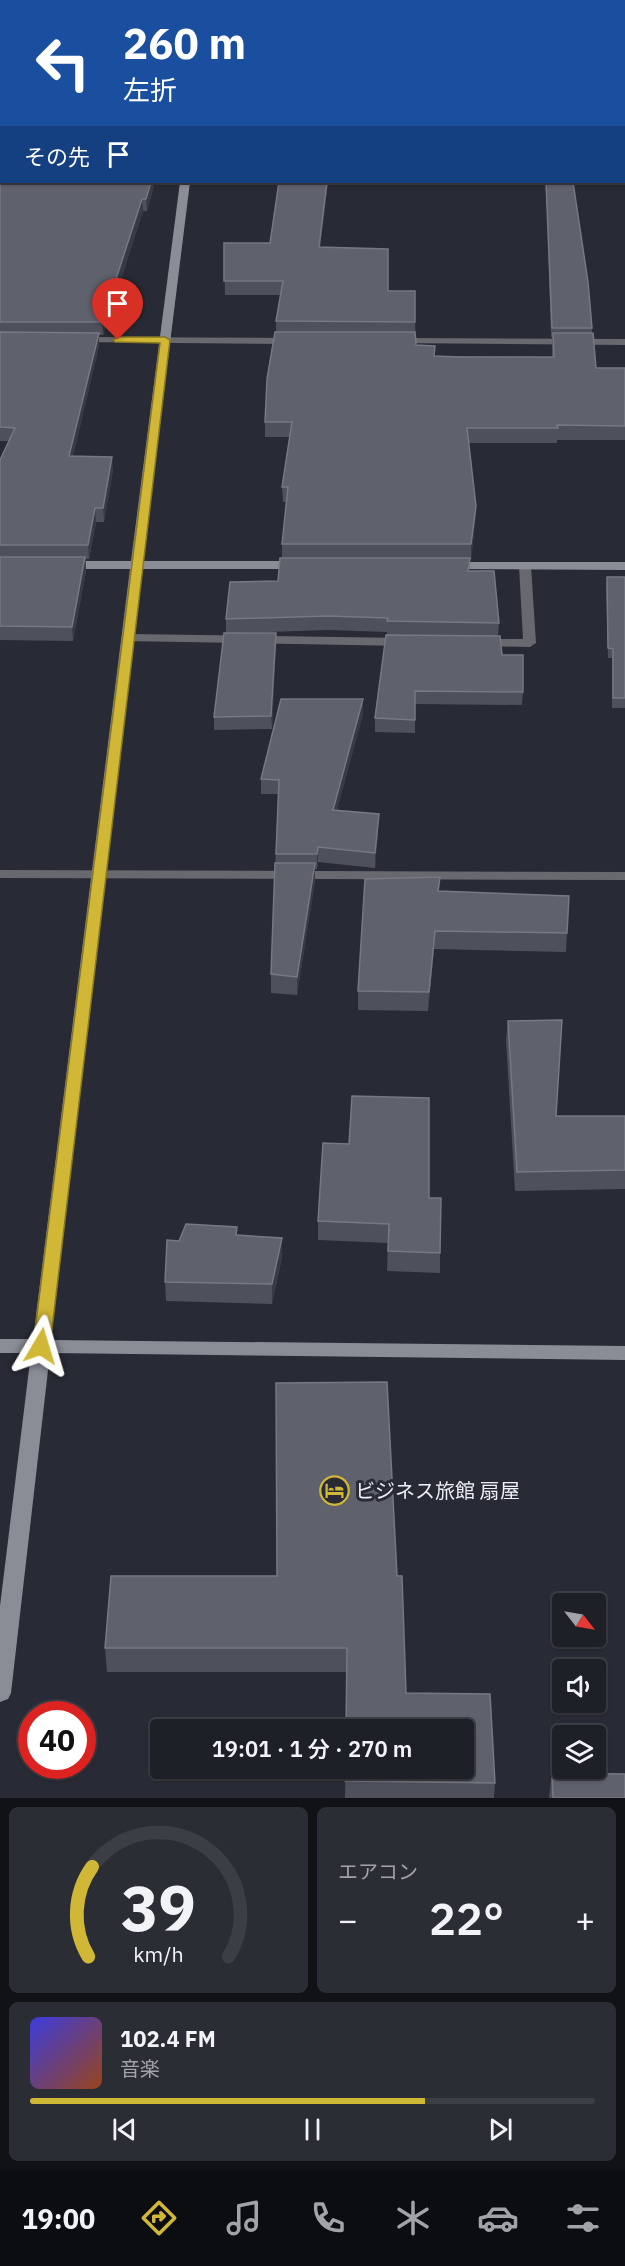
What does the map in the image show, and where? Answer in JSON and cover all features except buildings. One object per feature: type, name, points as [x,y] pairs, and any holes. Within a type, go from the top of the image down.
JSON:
[{"type":"street","points":[[0,1693],[98,875],[185,183]]},
{"type":"street","points":[[71,340],[307,341]]},
{"type":"street","points":[[389,341],[625,342]]},
{"type":"street","points":[[57,565],[314,565]]},
{"type":"street","points":[[431,566],[625,566]]},
{"type":"street","points":[[471,642],[530,643],[525,566]]},
{"type":"street","points":[[129,638],[423,642]]},
{"type":"street","points":[[0,874],[625,876]]},
{"type":"street","points":[[0,1346],[625,1353]]},
{"type":"place","name":"ビジネス旅館 扇屋","points":[[334,1490]]},
{"type":"route","points":[[41,1346],[165,340],[118,340]]}]
